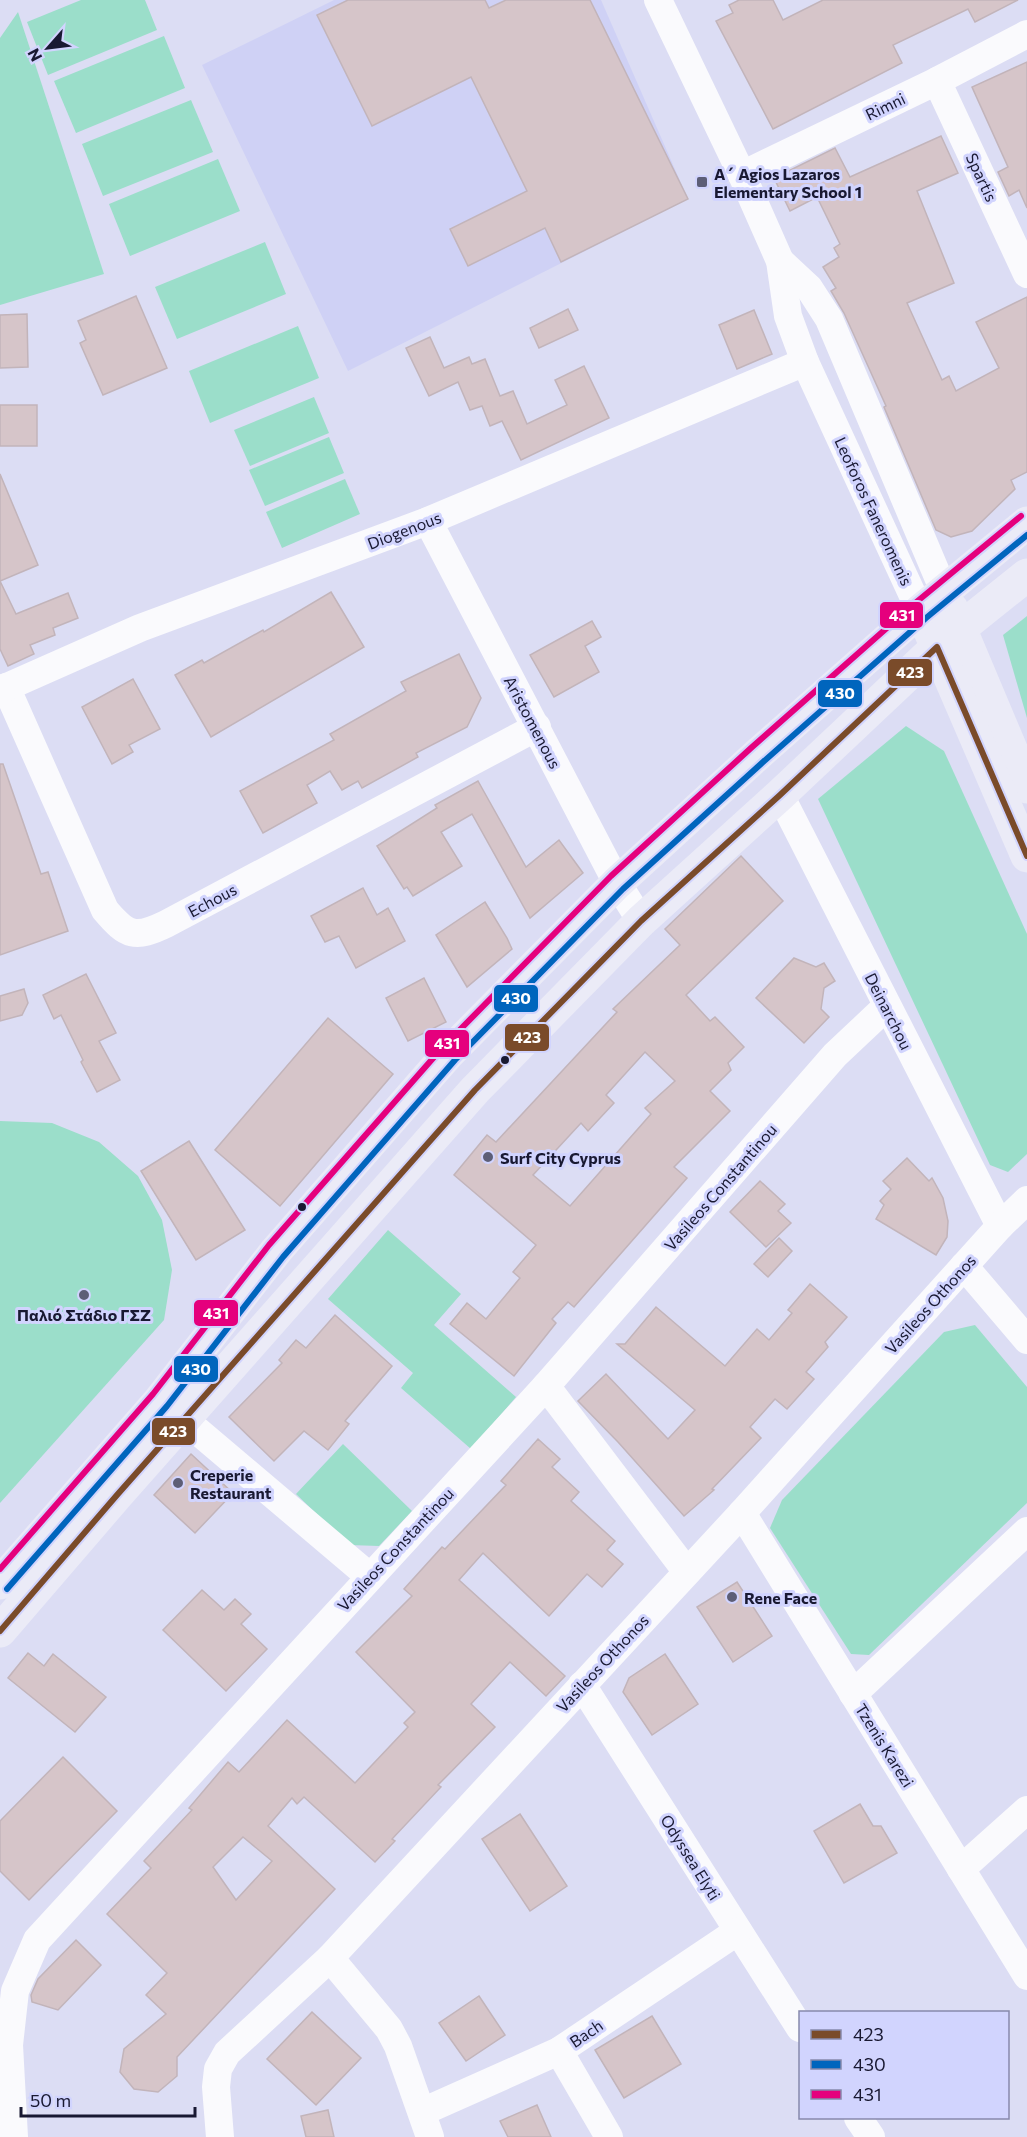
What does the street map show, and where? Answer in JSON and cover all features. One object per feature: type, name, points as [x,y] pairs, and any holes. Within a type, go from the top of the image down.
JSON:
[{"type":"main road","points":[[0,1631],[172,1410],[276,1251],[448,1054],[616,883],[932,601],[1027,523]]},
{"type":"main road","points":[[0,1583],[172,1410],[476,1090],[641,921],[949,637],[1027,575]]},
{"type":"main road","name":"Leoforos Faneromenis","points":[[932,601],[1027,787]]},
{"type":"main road","name":"Leoforos Faneromenis","points":[[949,637],[1027,856]]},
{"type":"street","name":"Leoforos Faneromenis","points":[[658,0],[742,175],[780,261],[788,316],[805,362],[932,601]]},
{"type":"street","name":"Rimni","points":[[742,175],[937,81],[1027,34]]},
{"type":"street","name":"Spartis","points":[[937,81],[1027,274]]},
{"type":"street","name":"Leoforos Faneromenis","points":[[780,261],[809,288],[829,319],[932,601]]},
{"type":"street","name":"Diogenous","points":[[3,688],[140,628],[428,521],[805,362]]},
{"type":"street","name":"Aristomenous","points":[[428,521],[616,883],[641,921]]},
{"type":"street","name":"Echous","points":[[3,688],[105,910],[118,925],[131,933],[148,933],[166,924],[537,727]]},
{"type":"street","name":"Deinarchou","points":[[780,795],[1000,1226]]},
{"type":"street","name":"Vasileos Constantinou","points":[[14,2137],[9,2045],[15,1991],[38,1940],[369,1576],[546,1386],[835,1055],[887,1006]]},
{"type":"street","name":"Vasileos Othonos","points":[[220,2137],[216,2087],[218,2068],[227,2053],[330,1958],[742,1514],[1000,1226],[1027,1200]]},
{"type":"street","points":[[964,1266],[1027,1340]]},
{"type":"street","points":[[546,1386],[687,1572]]},
{"type":"street","points":[[172,1410],[369,1576]]},
{"type":"street","name":"Tzenis Karezi","points":[[742,1514],[1027,1976]]},
{"type":"street","points":[[853,1694],[1027,1531]]},
{"type":"street","name":"Odyssea Elyti","points":[[582,1685],[799,2025]]},
{"type":"street","points":[[961,1869],[1027,1810]]},
{"type":"street","name":"Bach","points":[[426,2125],[559,2051],[738,1931]]},
{"type":"street","points":[[330,1958],[389,2029],[398,2046],[426,2125]]},
{"type":"street","points":[[559,2051],[609,2137]]},
{"type":"street","points":[[859,2119],[871,2137]]},
{"type":"shaded area","points":[[334,0],[601,0],[688,199],[348,371],[202,65]]},
{"type":"green space","points":[[81,0],[145,0],[157,30],[48,75],[27,22]]},
{"type":"green space","points":[[18,12],[104,274],[0,305],[0,38]]},
{"type":"green space","points":[[164,36],[185,88],[76,133],[54,81]]},
{"type":"green space","points":[[191,100],[213,152],[103,196],[82,144]]},
{"type":"green space","points":[[218,159],[240,211],[130,256],[109,204]]},
{"type":"green space","points":[[265,242],[286,294],[177,339],[155,287]]},
{"type":"green space","points":[[298,326],[319,378],[210,423],[189,371]]},
{"type":"green space","points":[[314,397],[329,433],[250,466],[234,430]]},
{"type":"green space","points":[[329,437],[344,473],[265,506],[249,470]]},
{"type":"green space","points":[[345,479],[360,514],[282,548],[266,512]]},
{"type":"green space","points":[[1027,616],[1027,718],[1003,635]]},
{"type":"green space","points":[[906,726],[944,751],[1027,934],[1027,1154],[1008,1172],[990,1165],[818,799]]},
{"type":"green space","name":"Παλιό Στάδιο ΓΣΖ","points":[[0,1121],[52,1123],[99,1142],[138,1176],[162,1220],[172,1270],[164,1320],[0,1503]]},
{"type":"green space","points":[[388,1230],[461,1294],[434,1325],[516,1397],[471,1449],[401,1388],[413,1373],[328,1299]]},
{"type":"green space","points":[[975,1325],[1027,1387],[1027,1503],[869,1655],[851,1654],[770,1528],[782,1500],[944,1332]]},
{"type":"green space","points":[[343,1444],[412,1511],[379,1546],[349,1545],[296,1494]]},
{"type":"building","points":[[348,0],[485,0],[489,8],[506,0],[590,0],[688,199],[561,262],[545,228],[468,266],[450,229],[527,191],[471,77],[372,126],[317,15]]},
{"type":"building","points":[[739,0],[773,0],[783,20],[823,0],[1018,0],[975,22],[968,9],[893,45],[902,63],[773,129],[716,21],[733,13],[729,5]]},
{"type":"building","points":[[1027,62],[1027,208],[1019,190],[1009,196],[998,172],[1008,167],[972,87]]},
{"type":"building","points":[[941,136],[958,173],[917,191],[954,283],[907,303],[942,380],[949,376],[956,391],[999,368],[976,322],[1027,297],[1027,472],[1011,480],[1015,489],[972,531],[951,537],[936,530],[884,407],[886,406],[844,313],[831,291],[836,288],[823,267],[839,257],[834,248],[840,244],[817,197],[790,211],[774,178],[835,148],[850,177]]},
{"type":"building","points":[[136,296],[167,368],[103,395],[80,343],[86,340],[78,321]]},
{"type":"building","points":[[568,309],[578,330],[539,348],[530,328]]},
{"type":"building","points":[[754,310],[772,354],[737,369],[719,325]]},
{"type":"building","points":[[27,314],[28,367],[0,368],[0,315]]},
{"type":"building","points":[[430,337],[444,368],[469,357],[472,364],[485,359],[500,396],[513,391],[527,424],[567,405],[555,380],[584,366],[609,418],[521,460],[502,421],[490,426],[482,406],[470,410],[458,382],[429,396],[406,348]]},
{"type":"building","points":[[0,405],[37,405],[37,446],[0,446]]},
{"type":"building","points":[[0,474],[38,565],[0,581]]},
{"type":"building","points":[[0,581],[16,614],[68,593],[78,618],[53,628],[55,635],[30,645],[34,654],[8,666],[0,649]]},
{"type":"building","points":[[331,592],[364,647],[211,737],[175,675],[202,660],[204,663],[263,630],[264,632]]},
{"type":"building","points":[[592,621],[601,637],[585,646],[599,672],[554,697],[530,655]]},
{"type":"building","points":[[459,654],[481,698],[467,727],[416,753],[418,757],[362,788],[358,781],[342,790],[330,771],[307,785],[317,803],[263,833],[240,791],[334,740],[330,734],[406,691],[401,682]]},
{"type":"building","points":[[133,679],[160,729],[129,745],[133,752],[112,764],[82,707]]},
{"type":"building","points":[[0,764],[3,764],[41,874],[48,872],[68,931],[0,955]]},
{"type":"building","points":[[478,781],[526,867],[559,840],[583,873],[530,918],[472,814],[441,832],[462,866],[413,896],[407,887],[404,889],[377,846],[437,808],[435,805]]},
{"type":"building","points":[[741,856],[783,901],[686,995],[710,1021],[715,1017],[744,1047],[728,1063],[731,1070],[710,1091],[730,1111],[674,1167],[687,1178],[574,1307],[568,1302],[552,1319],[556,1323],[514,1376],[450,1324],[467,1303],[486,1319],[520,1278],[513,1272],[536,1245],[454,1175],[487,1135],[496,1142],[617,1012],[613,1009],[680,945],[665,929]],"holes":[[[645,1052],[675,1081],[645,1108],[651,1114],[570,1206],[533,1175],[581,1123],[588,1131],[614,1103],[606,1095]]]},
{"type":"building","points":[[363,888],[377,915],[388,908],[405,941],[356,968],[339,936],[325,942],[311,916]]},
{"type":"building","points":[[485,902],[512,949],[467,987],[436,935]]},
{"type":"building","points":[[794,958],[816,967],[824,963],[835,981],[824,988],[821,1009],[829,1017],[804,1043],[756,998]]},
{"type":"building","points":[[86,974],[116,1033],[99,1041],[120,1080],[97,1092],[61,1015],[54,1019],[43,995]]},
{"type":"building","points":[[424,978],[446,1022],[408,1041],[386,998]]},
{"type":"building","points":[[24,989],[28,1003],[22,1015],[0,1021],[0,996]]},
{"type":"building","points":[[328,1018],[393,1074],[280,1206],[215,1150]]},
{"type":"building","points":[[189,1141],[245,1230],[196,1260],[141,1171]]},
{"type":"building","points":[[907,1158],[929,1181],[932,1178],[943,1198],[948,1221],[947,1237],[936,1255],[876,1219],[884,1205],[880,1201],[891,1189],[883,1181]]},
{"type":"building","points":[[760,1181],[785,1204],[778,1211],[791,1223],[766,1247],[730,1212]]},
{"type":"building","points":[[779,1238],[792,1251],[768,1277],[754,1264]]},
{"type":"building","points":[[810,1284],[847,1317],[825,1342],[828,1347],[806,1372],[814,1379],[787,1409],[775,1399],[750,1427],[761,1438],[712,1489],[714,1490],[684,1516],[578,1401],[606,1374],[668,1439],[695,1410],[617,1344],[625,1344],[656,1307],[725,1366],[757,1329],[769,1340],[792,1313],[788,1310]]},
{"type":"building","points":[[335,1315],[392,1366],[345,1421],[349,1424],[328,1450],[304,1431],[274,1461],[229,1417],[282,1363],[279,1360],[296,1340],[306,1348]]},
{"type":"building","points":[[538,1439],[560,1459],[552,1467],[579,1492],[571,1501],[615,1541],[607,1550],[623,1564],[602,1587],[587,1574],[549,1616],[483,1553],[459,1580],[565,1676],[546,1696],[510,1662],[471,1704],[495,1727],[438,1785],[441,1787],[392,1839],[395,1841],[375,1862],[304,1797],[297,1804],[292,1798],[268,1826],[335,1889],[177,2057],[177,2076],[158,2092],[134,2089],[120,2072],[124,2049],[166,2014],[146,1995],[167,1973],[107,1914],[151,1868],[144,1861],[192,1810],[189,1808],[228,1762],[239,1772],[287,1720],[355,1783],[408,1727],[404,1723],[415,1712],[356,1652],[412,1596],[404,1589],[442,1547],[445,1549],[506,1485],[501,1481]],"holes":[[[243,1837],[272,1861],[236,1900],[213,1867]]]},
{"type":"building","points":[[191,1454],[233,1493],[195,1533],[154,1495]]},
{"type":"building","points":[[737,1582],[772,1636],[733,1662],[697,1607]]},
{"type":"building","points":[[202,1590],[224,1610],[235,1599],[251,1614],[241,1624],[267,1649],[226,1691],[163,1630]]},
{"type":"building","points":[[28,1653],[44,1666],[53,1654],[106,1697],[75,1732],[8,1678]]},
{"type":"building","points":[[665,1654],[698,1704],[652,1735],[623,1692],[629,1678]]},
{"type":"building","points":[[63,1757],[117,1811],[29,1900],[0,1871],[0,1821]]},
{"type":"building","points":[[860,1804],[873,1826],[881,1826],[897,1853],[844,1883],[814,1831]]},
{"type":"building","points":[[520,1814],[567,1886],[530,1911],[482,1839]]},
{"type":"building","points":[[76,1940],[101,1965],[58,2010],[32,2002],[31,1995],[38,1979]]},
{"type":"building","points":[[479,1996],[505,2035],[466,2061],[439,2023]]},
{"type":"building","points":[[312,2012],[361,2058],[316,2105],[267,2059]]},
{"type":"building","points":[[652,2016],[681,2064],[624,2098],[595,2050]]},
{"type":"building","points":[[537,2105],[551,2137],[508,2137],[500,2121]]},
{"type":"building","points":[[328,2110],[334,2137],[306,2137],[301,2116]]},
{"type":"transit line","name":"431","points":[[0,1569],[153,1394],[269,1245],[442,1048],[611,876],[914,604],[1021,516]]},
{"type":"transit line","name":"430","points":[[7,1589],[167,1406],[283,1257],[455,1060],[623,889],[926,618],[1027,535]]},
{"type":"transit line","name":"423","points":[[0,1631],[117,1495],[475,1090],[641,921],[780,795],[937,647],[1027,856]]},
{"type":"place","name":"A´ Agios Lazaros Elementary School 1","points":[[702,182]]},
{"type":"place","name":"Surf City Cyprus","points":[[488,1157]]},
{"type":"place","name":"Παλιό Στάδιο ΓΣΖ","points":[[84,1295]]},
{"type":"place","name":"Creperie Restaurant","points":[[178,1483]]},
{"type":"place","name":"Rene Face","points":[[732,1597]]}]
